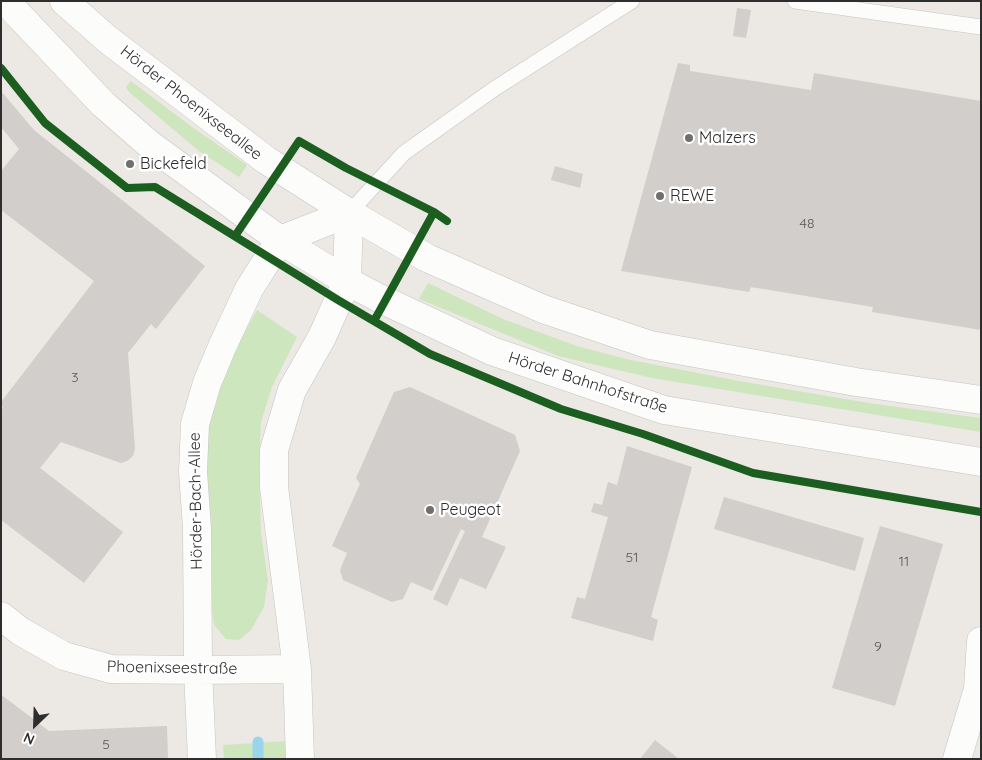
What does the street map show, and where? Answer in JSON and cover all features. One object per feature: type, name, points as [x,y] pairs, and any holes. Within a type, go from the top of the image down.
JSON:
[{"type":"main road","points":[[8,1],[12,8],[103,104],[149,144],[280,240],[349,213]]},
{"type":"main road","name":"Hörder Phoenixseeallee","points":[[64,1],[107,38],[266,160],[349,213]]},
{"type":"main road","points":[[300,759],[297,669],[274,487],[274,450],[292,390],[322,337],[347,281],[349,213]]},
{"type":"main road","points":[[349,213],[427,258],[543,309],[650,345],[856,382],[981,400]]},
{"type":"main road","name":"Hörder Bahnhofstraße","points":[[280,240],[347,281],[379,298],[492,351],[664,410],[977,463]]},
{"type":"main road","name":"Hörder-Bach-Allee","points":[[202,759],[198,670],[197,528],[193,472],[194,424],[222,347],[249,289],[280,240]]},
{"type":"main road","name":"Phoenixseestraße","points":[[1,616],[20,631],[64,656],[111,669],[297,669]]},
{"type":"main road","points":[[957,759],[978,689],[980,657]]},
{"type":"lane","points":[[349,213],[404,153],[494,89],[632,1]]},
{"type":"lane","points":[[795,1],[981,27]]},
{"type":"green space","points":[[131,81],[247,165],[239,177],[200,152],[129,92],[126,87]]},
{"type":"green space","points":[[428,283],[503,319],[577,346],[626,359],[739,381],[875,404],[981,418],[981,432],[652,378],[558,356],[419,299]]},
{"type":"green space","points":[[257,310],[297,337],[272,387],[261,422],[259,466],[261,533],[268,580],[264,607],[251,630],[239,640],[226,639],[214,625],[210,593],[205,444],[212,402],[225,367]]},
{"type":"green space","points":[[288,741],[288,759],[224,759],[223,745]]},
{"type":"building","points":[[737,8],[751,10],[746,38],[733,36]]},
{"type":"building","points":[[678,63],[690,65],[690,71],[811,90],[814,73],[981,101],[981,330],[872,312],[873,307],[751,287],[749,292],[621,271]]},
{"type":"building","points":[[1,91],[34,130],[205,266],[156,329],[151,324],[128,353],[135,449],[133,456],[121,463],[61,442],[40,468],[123,532],[84,583],[1,520],[1,410],[3,408],[1,402],[94,281],[1,210],[1,171],[19,149],[1,127]]},
{"type":"building","points":[[555,166],[583,174],[580,188],[551,180]]},
{"type":"building","name":"Peugeot","points":[[410,387],[515,435],[520,451],[482,537],[506,547],[486,589],[460,578],[447,606],[433,599],[465,531],[461,529],[432,591],[411,582],[403,599],[392,602],[343,580],[340,570],[347,553],[332,546],[360,484],[356,478],[394,392]]},
{"type":"building","points":[[627,446],[692,467],[651,617],[658,620],[653,641],[571,618],[577,597],[585,599],[608,517],[591,512],[594,503],[602,505],[608,482],[617,485]]},
{"type":"building","points":[[724,497],[864,538],[855,571],[714,529]]},
{"type":"building","points":[[880,526],[943,544],[895,706],[832,688]]},
{"type":"building","points":[[3,696],[49,731],[167,726],[168,759],[1,759],[1,698]]},
{"type":"building","points":[[655,740],[679,759],[640,759]]},
{"type":"waterway","points":[[258,742],[258,759]]},
{"type":"cycle path","points":[[1,68],[45,123],[127,188],[155,187],[338,300],[430,354],[561,409],[643,434],[753,473],[981,512]]},
{"type":"cycle path","points":[[235,236],[299,141],[346,168],[434,212],[447,221]]},
{"type":"cycle path","points":[[374,321],[434,212]]},
{"type":"place","name":"Malzers","points":[[689,138]]},
{"type":"place","name":"Bickefeld","points":[[130,164]]},
{"type":"place","name":"REWE","points":[[660,196]]},
{"type":"place","name":"Peugeot","points":[[430,510]]}]
